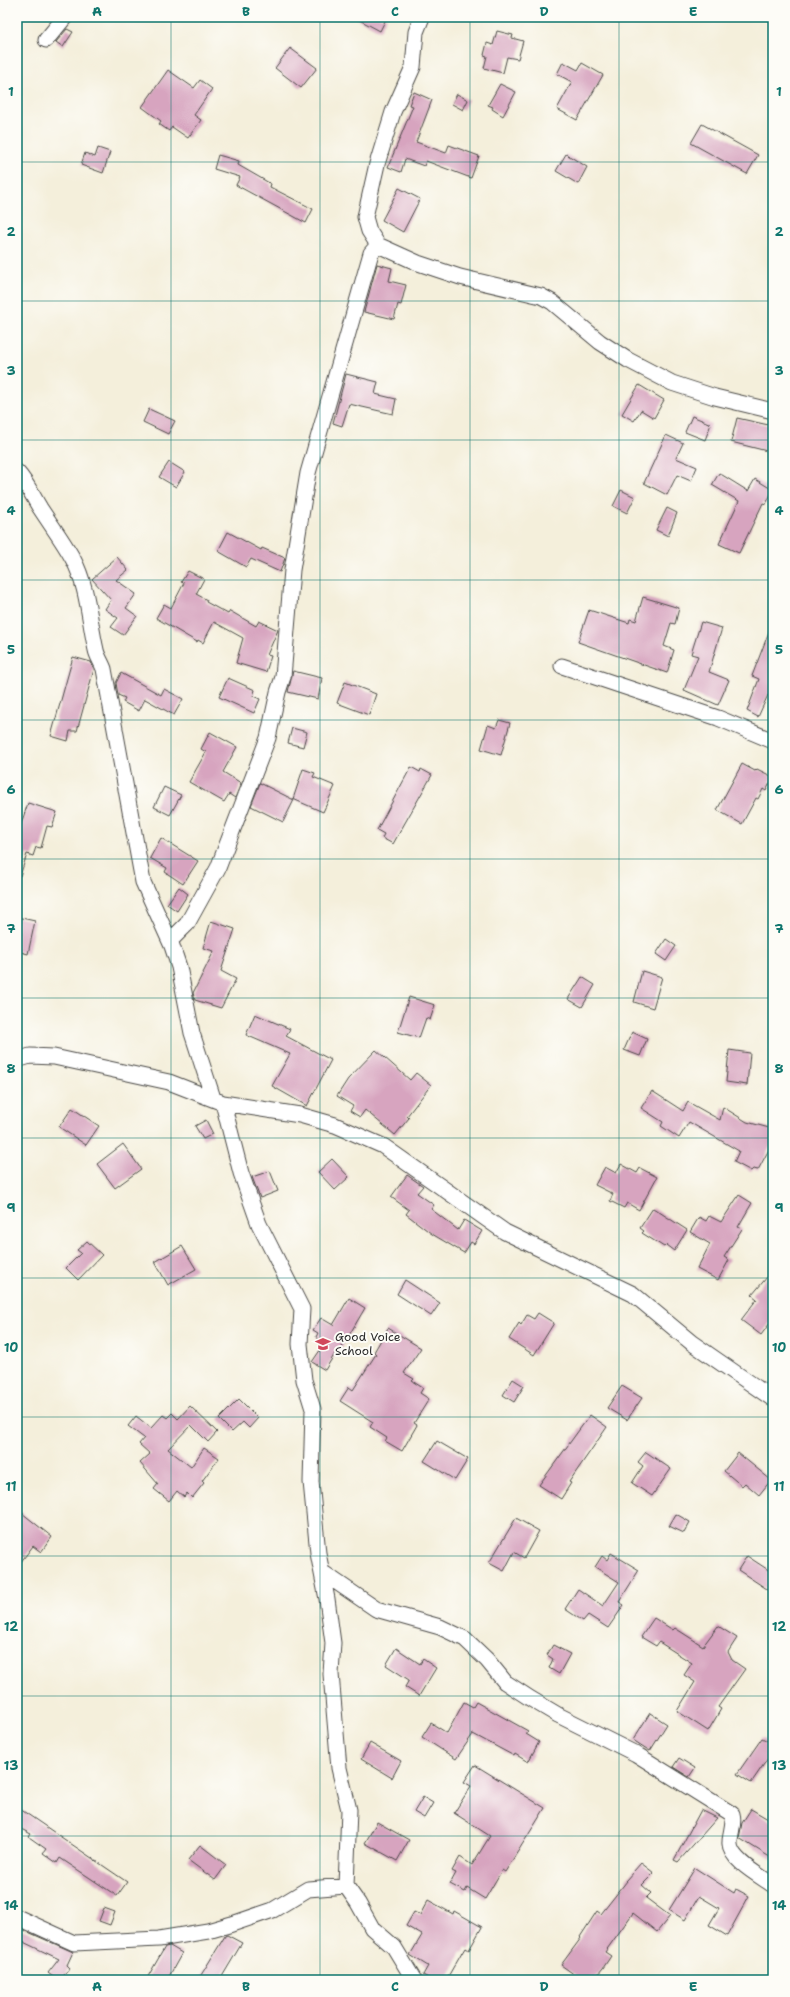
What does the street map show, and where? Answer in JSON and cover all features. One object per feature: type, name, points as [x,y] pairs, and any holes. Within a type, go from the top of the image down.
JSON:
[{"type":"street","points":[[46,40],[65,17]]},
{"type":"street","points":[[422,17],[416,32],[413,67],[393,112],[365,217],[369,231],[378,245],[418,263],[460,277],[541,296],[552,302],[600,342],[628,360],[672,383],[715,397],[773,411]]},
{"type":"street","points":[[170,941],[187,924],[218,868],[268,738],[278,692],[283,677],[292,570],[308,473],[371,253],[378,245]]},
{"type":"street","points":[[17,472],[25,480],[37,503],[73,560],[83,586],[90,611],[96,652],[101,658],[104,669],[143,882],[170,941],[179,968],[192,1033],[218,1100],[241,1174],[259,1224],[302,1308],[300,1344],[304,1380],[313,1410],[311,1482],[318,1553],[328,1599],[333,1643],[331,1674],[338,1761],[349,1810],[346,1886],[358,1903],[372,1928],[394,1947],[414,1980]]},
{"type":"street","points":[[562,666],[718,718],[773,741]]},
{"type":"street","points":[[17,1060],[30,1056],[54,1057],[169,1082],[218,1100],[300,1116],[335,1125],[383,1146],[505,1232],[633,1294],[692,1343],[773,1399]]},
{"type":"street","points":[[322,1572],[376,1609],[440,1627],[465,1639],[488,1660],[505,1682],[530,1699],[558,1715],[636,1754],[732,1814],[734,1820],[729,1843],[732,1853],[739,1861],[773,1885]]},
{"type":"street","points":[[17,1918],[74,1943],[159,1939],[208,1932],[273,1910],[308,1889],[346,1886]]},
{"type":"building","points":[[354,17],[387,17],[380,31]]},
{"type":"building","points":[[67,29],[73,32],[63,47],[56,42]]},
{"type":"building","points":[[497,31],[513,35],[512,38],[523,41],[518,59],[507,57],[503,73],[484,68],[487,56],[484,55],[487,43],[493,45]]},
{"type":"building","points":[[290,48],[317,68],[301,88],[275,68]]},
{"type":"building","points":[[563,62],[578,70],[582,63],[603,75],[577,120],[557,109],[572,82],[557,74]]},
{"type":"building","points":[[168,70],[194,88],[200,80],[212,89],[194,115],[201,120],[188,138],[172,127],[169,131],[159,124],[161,121],[142,107]]},
{"type":"building","points":[[500,84],[516,92],[503,116],[492,109],[493,107],[488,105]]},
{"type":"building","points":[[414,92],[432,100],[416,142],[446,153],[449,145],[479,156],[471,178],[426,161],[424,166],[405,159],[401,172],[388,167],[413,106],[409,105]]},
{"type":"building","points":[[457,94],[468,100],[463,110],[452,104]]},
{"type":"building","points":[[702,124],[758,155],[747,174],[691,143]]},
{"type":"building","points":[[98,148],[110,152],[103,173],[81,165],[85,153],[95,157]]},
{"type":"building","points":[[566,154],[587,167],[578,184],[556,171]]},
{"type":"building","points":[[218,155],[239,161],[238,165],[271,184],[270,187],[313,209],[306,223],[236,185],[240,177],[214,169]]},
{"type":"building","points":[[399,188],[420,199],[403,232],[382,220]]},
{"type":"building","points":[[377,264],[392,268],[389,281],[406,285],[401,305],[398,304],[394,319],[364,312]]},
{"type":"building","points":[[346,374],[378,382],[375,394],[396,399],[393,414],[349,404],[342,426],[333,423]]},
{"type":"building","points":[[639,385],[664,400],[654,418],[641,410],[634,421],[622,414]]},
{"type":"building","points":[[149,409],[175,421],[168,434],[143,422]]},
{"type":"building","points":[[692,416],[711,424],[705,440],[685,432]]},
{"type":"building","points":[[737,418],[773,426],[771,452],[731,442]]},
{"type":"building","points":[[666,435],[683,443],[676,458],[697,467],[691,481],[677,475],[667,495],[644,483]]},
{"type":"building","points":[[169,462],[185,472],[176,487],[159,477]]},
{"type":"building","points":[[719,473],[748,491],[755,479],[773,490],[766,504],[763,503],[739,553],[719,544],[739,501],[712,485]]},
{"type":"building","points":[[621,490],[635,497],[627,513],[613,506]]},
{"type":"building","points":[[667,508],[677,513],[668,536],[656,530]]},
{"type":"building","points":[[228,532],[261,550],[262,548],[285,558],[280,572],[251,559],[246,567],[218,551]]},
{"type":"building","points":[[117,557],[128,570],[116,580],[136,594],[126,608],[137,616],[123,635],[111,627],[118,618],[105,609],[111,600],[92,579]]},
{"type":"building","points":[[188,571],[204,579],[196,594],[207,600],[206,602],[228,614],[230,611],[256,626],[259,621],[278,630],[267,655],[271,656],[266,672],[236,663],[243,638],[214,622],[203,643],[198,640],[197,642],[156,618],[164,604],[171,608],[184,583],[181,582]]},
{"type":"building","points":[[643,597],[679,608],[675,624],[671,623],[664,646],[674,650],[667,673],[578,642],[589,610],[629,623],[630,619],[636,621]]},
{"type":"building","points":[[701,622],[722,628],[709,672],[729,680],[718,705],[684,690],[698,656],[691,654]]},
{"type":"building","points":[[772,624],[773,689],[770,696],[768,695],[758,717],[747,711],[759,679],[752,676]]},
{"type":"building","points":[[73,657],[91,662],[94,669],[77,731],[70,731],[68,741],[51,736]]},
{"type":"building","points":[[293,671],[322,678],[318,699],[288,692]]},
{"type":"building","points":[[121,673],[161,695],[164,689],[183,699],[174,715],[145,699],[139,711],[123,702],[125,698],[118,695],[116,683]]},
{"type":"building","points":[[228,678],[255,690],[253,696],[260,699],[254,713],[219,697]]},
{"type":"building","points":[[345,682],[376,694],[369,715],[337,703]]},
{"type":"building","points":[[499,720],[510,723],[501,755],[481,749],[488,725],[496,728]]},
{"type":"building","points":[[292,728],[307,732],[303,747],[288,743]]},
{"type":"building","points":[[210,732],[237,747],[223,772],[241,783],[235,798],[229,794],[224,802],[189,782],[206,752],[201,749]]},
{"type":"building","points":[[742,764],[755,771],[757,769],[773,777],[766,791],[763,789],[758,799],[756,798],[742,824],[717,810]]},
{"type":"building","points":[[411,767],[420,772],[421,769],[432,775],[393,844],[382,838],[384,834],[377,830]]},
{"type":"building","points":[[303,769],[315,773],[313,777],[335,786],[323,812],[293,799]]},
{"type":"building","points":[[260,783],[294,800],[283,822],[251,806]]},
{"type":"building","points":[[164,787],[181,795],[170,815],[154,807]]},
{"type":"building","points":[[28,803],[57,812],[52,827],[47,826],[41,848],[36,847],[33,856],[27,854],[20,876],[17,876],[17,836]]},
{"type":"building","points":[[161,838],[198,861],[183,884],[165,872],[167,868],[150,858]]},
{"type":"building","points":[[179,887],[188,894],[177,911],[167,904]]},
{"type":"building","points":[[17,917],[35,921],[28,954],[17,951]]},
{"type":"building","points":[[211,921],[235,929],[221,971],[236,979],[221,1008],[195,1000],[193,993],[214,951],[203,948]]},
{"type":"building","points":[[666,939],[676,946],[666,961],[656,954]]},
{"type":"building","points":[[642,971],[662,977],[653,1008],[634,1002]]},
{"type":"building","points":[[582,977],[595,985],[582,1007],[568,999]]},
{"type":"building","points":[[409,997],[435,1005],[430,1020],[426,1018],[419,1038],[398,1032]]},
{"type":"building","points":[[255,1014],[290,1029],[286,1036],[331,1060],[307,1106],[272,1086],[290,1054],[246,1035]]},
{"type":"building","points":[[632,1032],[647,1039],[640,1056],[624,1050]]},
{"type":"building","points":[[376,1050],[410,1080],[416,1073],[431,1085],[407,1116],[409,1118],[395,1135],[365,1110],[360,1117],[350,1111],[353,1106],[337,1096],[348,1079]]},
{"type":"building","points":[[729,1050],[750,1053],[747,1085],[726,1082]]},
{"type":"building","points":[[652,1091],[683,1111],[688,1102],[720,1120],[723,1107],[747,1122],[773,1129],[773,1142],[758,1170],[753,1169],[751,1171],[734,1162],[739,1151],[689,1122],[679,1138],[661,1126],[663,1122],[641,1108]]},
{"type":"building","points":[[72,1108],[99,1126],[86,1145],[59,1127]]},
{"type":"building","points":[[206,1120],[213,1134],[203,1139],[195,1126]]},
{"type":"building","points":[[123,1144],[141,1169],[115,1188],[97,1164]]},
{"type":"building","points":[[332,1159],[349,1177],[335,1190],[318,1172]]},
{"type":"building","points":[[621,1164],[637,1173],[640,1168],[657,1177],[639,1210],[627,1203],[624,1208],[610,1201],[613,1194],[595,1185],[605,1167],[616,1173]]},
{"type":"building","points":[[270,1171],[278,1191],[260,1198],[252,1177]]},
{"type":"building","points":[[407,1175],[423,1186],[417,1193],[434,1205],[431,1209],[458,1230],[464,1220],[482,1231],[474,1244],[471,1242],[464,1253],[432,1234],[406,1214],[409,1210],[391,1197]]},
{"type":"building","points":[[739,1195],[752,1203],[738,1227],[742,1229],[724,1257],[729,1260],[718,1280],[697,1269],[710,1244],[690,1232],[699,1217],[706,1221],[709,1216],[721,1222]]},
{"type":"building","points":[[653,1208],[687,1230],[674,1251],[666,1245],[664,1247],[642,1233],[644,1231],[640,1228]]},
{"type":"building","points":[[87,1241],[102,1255],[78,1280],[66,1268],[81,1253],[77,1250]]},
{"type":"building","points":[[182,1246],[196,1269],[168,1285],[155,1262]]},
{"type":"building","points":[[773,1270],[773,1319],[761,1335],[741,1320],[757,1299],[752,1295]]},
{"type":"building","points":[[405,1280],[440,1303],[431,1316],[397,1294]]},
{"type":"building","points":[[349,1298],[365,1308],[338,1354],[336,1352],[325,1370],[312,1362],[325,1343],[316,1337],[318,1333],[313,1330],[321,1318],[333,1325]]},
{"type":"building","points":[[538,1313],[554,1323],[534,1355],[509,1339],[519,1323],[521,1325],[527,1315],[534,1319]]},
{"type":"building","points":[[388,1328],[421,1348],[404,1373],[414,1379],[412,1381],[423,1388],[420,1393],[429,1399],[414,1423],[417,1425],[402,1451],[385,1441],[387,1438],[370,1427],[373,1422],[340,1401],[349,1387],[353,1390],[376,1354],[374,1352]]},
{"type":"building","points":[[513,1379],[524,1386],[514,1402],[503,1395]]},
{"type":"building","points":[[622,1386],[642,1398],[627,1420],[607,1408]]},
{"type":"building","points":[[239,1399],[258,1418],[249,1428],[243,1422],[232,1432],[219,1419]]},
{"type":"building","points":[[190,1406],[217,1432],[208,1442],[191,1425],[168,1449],[191,1467],[204,1448],[219,1458],[202,1481],[204,1483],[192,1498],[187,1493],[184,1497],[177,1491],[169,1501],[154,1489],[158,1484],[140,1463],[150,1454],[139,1444],[144,1438],[128,1426],[136,1416],[151,1428],[163,1415],[167,1418],[172,1413],[178,1419]]},
{"type":"building","points":[[590,1415],[607,1427],[569,1482],[571,1483],[561,1499],[539,1485]]},
{"type":"building","points":[[437,1441],[468,1459],[455,1480],[424,1461]]},
{"type":"building","points":[[646,1452],[671,1469],[652,1496],[632,1483],[643,1466],[638,1462]]},
{"type":"building","points":[[738,1453],[771,1480],[759,1495],[745,1483],[742,1486],[724,1471]]},
{"type":"building","points":[[17,1509],[52,1537],[41,1552],[33,1546],[17,1567]]},
{"type":"building","points":[[676,1514],[690,1522],[684,1533],[669,1526]]},
{"type":"building","points":[[516,1518],[539,1531],[524,1558],[514,1552],[504,1571],[489,1563]]},
{"type":"building","points":[[611,1553],[639,1570],[619,1602],[624,1605],[608,1628],[588,1615],[583,1621],[565,1609],[578,1589],[603,1606],[619,1582],[595,1567],[602,1556],[607,1560]]},
{"type":"building","points":[[747,1556],[773,1573],[773,1593],[738,1570]]},
{"type":"building","points":[[654,1618],[673,1630],[675,1628],[703,1646],[718,1626],[737,1638],[728,1652],[732,1660],[745,1669],[718,1707],[721,1709],[708,1731],[677,1711],[695,1682],[684,1675],[692,1663],[659,1642],[656,1646],[641,1637]]},
{"type":"building","points":[[553,1645],[570,1654],[559,1674],[549,1668],[553,1659],[547,1655]]},
{"type":"building","points":[[396,1648],[420,1664],[423,1659],[436,1668],[419,1696],[405,1687],[409,1680],[386,1665]]},
{"type":"building","points":[[464,1702],[473,1707],[476,1702],[528,1731],[526,1734],[539,1742],[528,1762],[515,1754],[514,1756],[473,1734],[456,1759],[422,1737],[431,1723],[447,1733]]},
{"type":"building","points":[[650,1713],[667,1724],[650,1751],[633,1740]]},
{"type":"building","points":[[762,1738],[773,1744],[773,1751],[751,1783],[737,1774]]},
{"type":"building","points":[[370,1743],[401,1761],[392,1778],[361,1759]]},
{"type":"building","points":[[679,1758],[695,1768],[689,1777],[673,1767]]},
{"type":"building","points":[[475,1765],[545,1808],[505,1872],[502,1870],[485,1899],[467,1888],[465,1892],[450,1884],[456,1873],[452,1871],[460,1857],[472,1865],[490,1836],[454,1813],[471,1786],[464,1782]]},
{"type":"building","points":[[423,1797],[433,1803],[424,1818],[414,1812]]},
{"type":"building","points":[[17,1807],[127,1882],[117,1896],[60,1858],[57,1863],[43,1853],[46,1849],[29,1837],[31,1834],[17,1827]]},
{"type":"building","points":[[751,1809],[773,1822],[773,1859],[739,1838],[742,1823]]},
{"type":"building","points":[[701,1810],[717,1818],[678,1862],[674,1860]]},
{"type":"building","points":[[377,1822],[409,1840],[397,1861],[365,1843]]},
{"type":"building","points":[[200,1845],[226,1865],[215,1880],[188,1860]]},
{"type":"building","points":[[641,1863],[654,1873],[642,1885],[651,1893],[646,1898],[670,1916],[657,1932],[633,1913],[605,1952],[611,1956],[603,1968],[593,1980],[582,1980],[561,1965],[581,1938],[580,1937],[597,1911],[601,1914],[627,1881],[626,1880]]},
{"type":"building","points":[[695,1868],[734,1893],[736,1889],[749,1896],[727,1936],[709,1925],[719,1908],[699,1896],[685,1920],[669,1910]]},
{"type":"building","points":[[428,1900],[453,1914],[454,1911],[482,1927],[469,1950],[466,1948],[463,1953],[462,1952],[446,1980],[432,1980],[423,1975],[428,1966],[410,1955],[422,1935],[406,1926],[414,1912],[420,1915]]},
{"type":"building","points":[[104,1908],[115,1912],[110,1925],[99,1921]]},
{"type":"building","points":[[17,1927],[73,1952],[67,1965],[70,1968],[60,1980],[57,1980],[48,1973],[59,1959],[17,1939]]},
{"type":"building","points":[[227,1935],[242,1943],[220,1980],[198,1980],[225,1936]]},
{"type":"building","points":[[170,1946],[182,1953],[167,1980],[146,1980],[165,1947]]},
{"type":"place","name":"Good Voice School","points":[[323,1344]]}]
